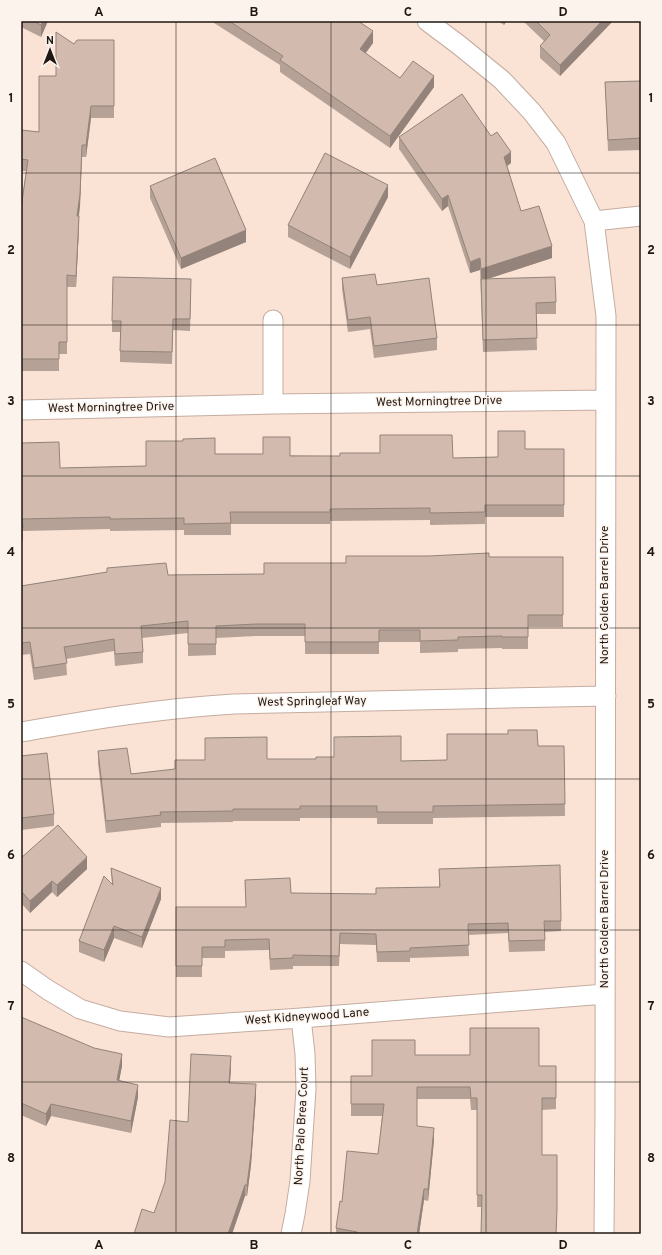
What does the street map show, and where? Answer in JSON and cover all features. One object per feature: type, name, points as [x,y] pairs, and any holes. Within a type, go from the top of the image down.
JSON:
[{"type":"street","name":"North Golden Barrel Drive","points":[[427,21],[502,80],[532,112],[556,143],[594,221],[606,316],[604,1234]]},
{"type":"street","points":[[594,221],[641,216]]},
{"type":"street","points":[[273,320],[273,404]]},
{"type":"street","name":"West Morningtree Drive","points":[[21,410],[273,404],[605,400]]},
{"type":"street","name":"West Springleaf Way","points":[[21,732],[137,713],[191,706],[606,696]]},
{"type":"street","name":"West Kidneywood Lane","points":[[21,971],[48,990],[80,1009],[120,1021],[169,1027],[605,994]]},
{"type":"street","name":"North Palo Brea Court","points":[[291,1234],[300,1181],[306,1089],[305,1054],[301,1018]]},
{"type":"building","points":[[33,21],[43,21],[41,25]]},
{"type":"building","points":[[229,21],[358,21],[373,31],[360,49],[400,78],[413,61],[434,76],[390,136],[280,60],[283,56]]},
{"type":"building","points":[[536,21],[602,21],[560,65],[540,46],[550,35]]},
{"type":"building","points":[[56,32],[74,44],[77,40],[114,40],[114,106],[91,106],[86,145],[82,145],[80,194],[77,216],[79,216],[76,276],[67,275],[67,342],[59,342],[59,359],[21,359],[21,208],[28,160],[21,159],[21,130],[39,132],[39,76],[56,76]]},
{"type":"building","points":[[641,81],[641,138],[608,140],[605,82]]},
{"type":"building","points":[[462,94],[491,136],[497,132],[511,152],[504,157],[521,211],[539,206],[552,246],[481,269],[480,258],[470,262],[448,195],[442,199],[399,137]]},
{"type":"building","points":[[325,153],[388,185],[350,257],[288,225]]},
{"type":"building","points":[[215,158],[246,230],[181,258],[150,186]]},
{"type":"building","points":[[375,274],[377,285],[429,278],[437,338],[374,346],[370,317],[348,320],[342,278]]},
{"type":"building","points":[[113,277],[191,279],[190,319],[173,319],[172,352],[120,351],[121,321],[112,321]]},
{"type":"building","points":[[555,277],[556,302],[536,303],[537,338],[483,340],[481,279]]},
{"type":"building","points":[[498,431],[525,431],[525,449],[564,449],[564,505],[485,505],[485,512],[430,513],[430,508],[330,509],[330,512],[230,512],[231,523],[184,524],[184,518],[110,519],[110,517],[22,519],[23,528],[21,528],[21,443],[59,442],[60,468],[146,466],[146,441],[183,441],[183,439],[215,438],[215,454],[263,454],[263,437],[290,437],[290,456],[340,456],[340,453],[380,453],[380,435],[452,435],[453,458],[498,457]]},
{"type":"building","points":[[489,553],[489,557],[563,557],[563,615],[528,615],[528,637],[458,637],[458,640],[420,641],[420,630],[379,630],[379,642],[305,642],[305,624],[256,624],[216,626],[216,644],[188,644],[188,621],[141,626],[143,652],[115,654],[114,639],[64,647],[67,663],[34,668],[30,642],[21,643],[21,586],[107,572],[107,568],[166,563],[168,575],[264,574],[264,563],[346,563],[346,556],[429,556]]},
{"type":"building","points":[[508,730],[537,730],[538,746],[564,746],[565,804],[433,806],[433,812],[377,812],[377,806],[300,806],[300,809],[233,809],[233,811],[160,812],[161,815],[106,821],[98,751],[127,748],[131,774],[175,769],[175,760],[205,760],[205,738],[267,737],[267,759],[316,759],[316,757],[334,757],[334,737],[401,736],[401,761],[447,760],[447,734],[508,734]]},
{"type":"building","points":[[47,753],[54,814],[21,818],[21,756]]},
{"type":"building","points":[[58,825],[87,857],[57,885],[52,881],[30,901],[21,891],[21,858]]},
{"type":"building","points":[[560,865],[561,921],[544,921],[545,940],[509,941],[508,923],[468,924],[469,945],[410,948],[410,951],[377,952],[376,934],[340,933],[339,956],[293,955],[293,958],[270,959],[269,939],[225,940],[225,947],[202,947],[202,966],[176,966],[176,907],[246,907],[245,880],[290,878],[291,893],[376,894],[376,888],[440,887],[439,869]]},
{"type":"building","points":[[111,868],[161,888],[142,937],[114,926],[104,950],[79,941],[104,876],[113,885]]},
{"type":"building","points":[[21,1017],[94,1048],[122,1054],[117,1080],[138,1085],[131,1121],[51,1104],[46,1114],[21,1103]]},
{"type":"building","points":[[470,1028],[539,1028],[539,1066],[556,1066],[556,1098],[542,1098],[542,1155],[557,1155],[556,1234],[481,1234],[482,1195],[477,1195],[477,1098],[471,1098],[470,1087],[417,1087],[417,1126],[434,1128],[428,1189],[424,1189],[417,1234],[357,1234],[357,1232],[336,1228],[340,1201],[342,1202],[347,1151],[378,1154],[384,1104],[351,1104],[351,1076],[372,1076],[372,1040],[415,1040],[415,1055],[470,1055]]},
{"type":"building","points":[[191,1054],[231,1056],[229,1083],[256,1084],[251,1154],[247,1185],[245,1185],[228,1234],[134,1234],[142,1209],[154,1213],[165,1182],[170,1120],[188,1122]]}]
